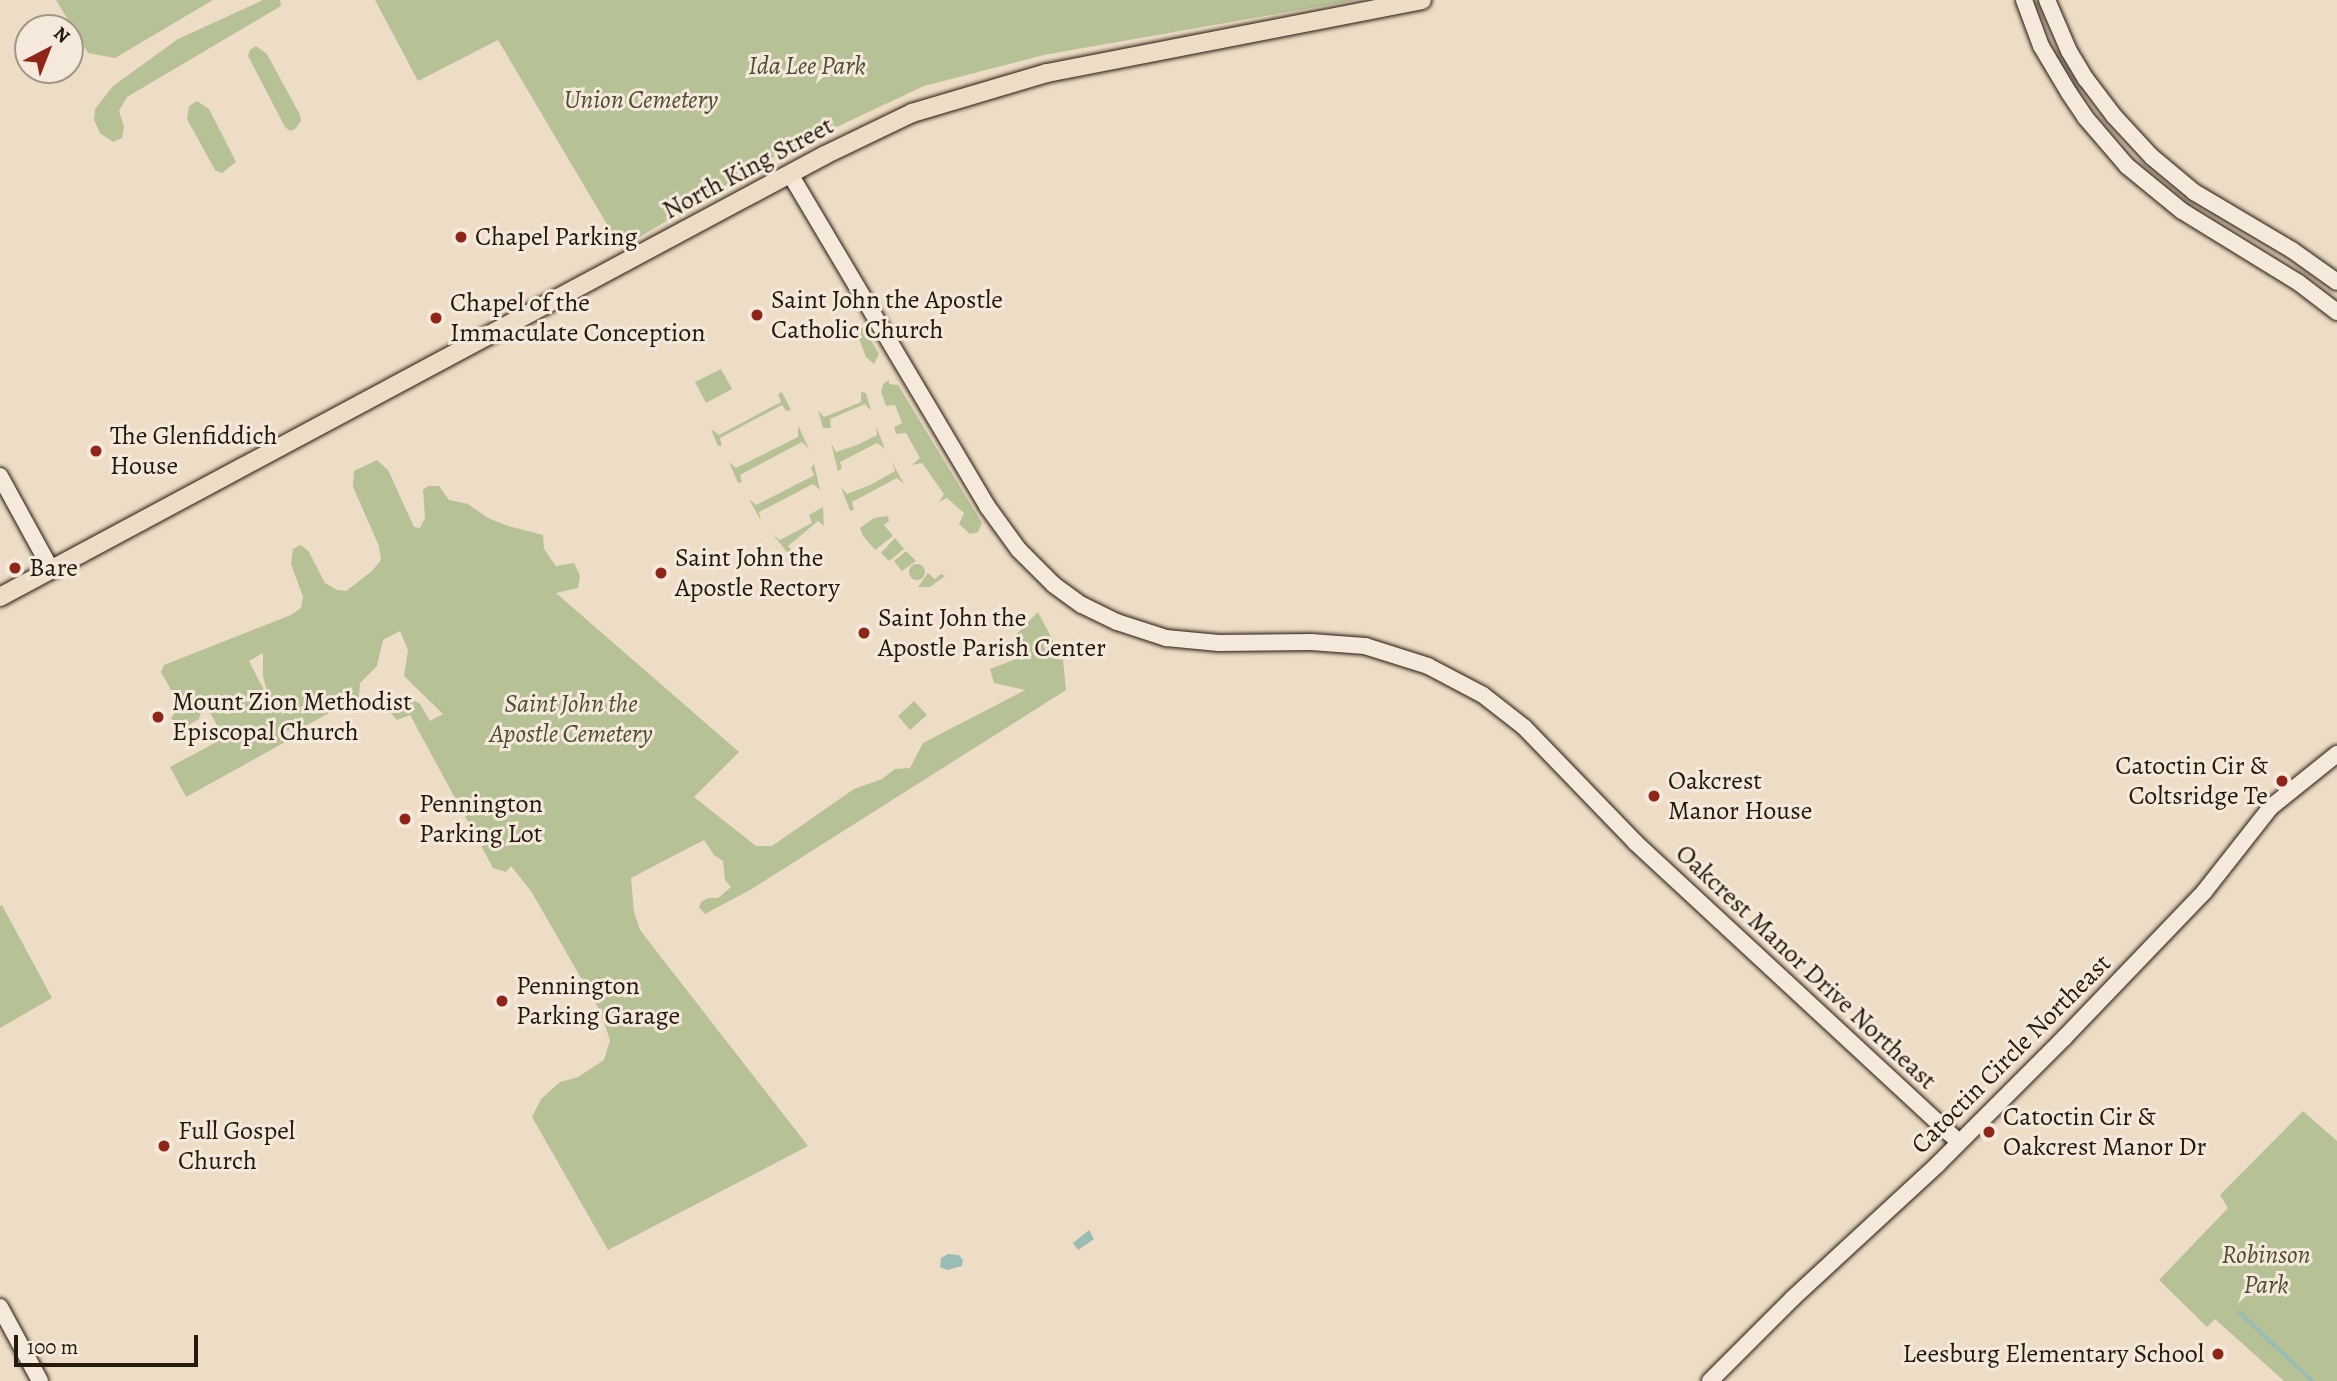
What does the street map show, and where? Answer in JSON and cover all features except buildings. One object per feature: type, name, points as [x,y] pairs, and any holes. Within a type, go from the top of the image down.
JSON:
[{"type":"main road","name":"North King Street","points":[[0,597],[790,174],[912,113],[1047,73],[1422,0]]},
{"type":"street","points":[[2024,0],[2041,46],[2069,93],[2127,166],[2182,211],[2299,283],[2337,312]]},
{"type":"street","points":[[2047,0],[2069,51],[2086,79],[2114,116],[2152,157],[2194,192],[2292,250],[2337,282]]},
{"type":"street","name":"Oakcrest Manor Drive Northeast","points":[[790,174],[987,506],[1019,550],[1054,585],[1082,605],[1117,622],[1166,638],[1219,643],[1311,642],[1365,646],[1428,666],[1483,695],[1524,727],[1636,843],[1959,1142]]},
{"type":"street","points":[[0,476],[51,569]]},
{"type":"street","name":"Catoctin Circle Northeast","points":[[1710,1381],[1801,1290],[1959,1142],[2165,934],[2204,892],[2271,807],[2337,754]]},
{"type":"street","points":[[0,1307],[40,1381]]},
{"type":"green space","points":[[56,0],[213,0],[115,58],[88,53],[84,46],[84,14],[64,14]]},
{"type":"green space","points":[[263,0],[280,0],[281,6],[127,97],[119,111],[124,127],[122,138],[113,142],[100,133],[94,120],[95,109],[113,86],[178,39]]},
{"type":"green space","points":[[375,0],[1356,0],[1044,55],[924,86],[779,154],[621,248],[498,40],[418,81]]},
{"type":"green space","points":[[256,46],[267,54],[300,115],[301,121],[295,129],[290,131],[285,127],[248,56],[250,50]]},
{"type":"green space","points":[[197,101],[209,109],[236,162],[222,173],[215,170],[187,119],[189,106]]},
{"type":"green space","points":[[863,327],[879,354],[874,364],[866,357],[856,331]]},
{"type":"green space","points":[[721,369],[732,389],[706,403],[695,382]]},
{"type":"green space","points":[[889,380],[889,384],[898,385],[982,523],[978,532],[970,534],[959,524],[964,513],[947,498],[939,502],[944,494],[922,463],[912,465],[920,458],[906,433],[896,434],[894,427],[902,423],[895,405],[886,406],[881,391],[884,383]]},
{"type":"green space","points":[[782,392],[791,410],[786,411],[782,405],[720,438],[722,446],[718,446],[711,429],[719,435],[781,402],[778,394]]},
{"type":"green space","points":[[861,392],[866,393],[871,411],[865,404],[830,419],[831,428],[823,428],[818,410],[824,417],[861,402]]},
{"type":"green space","points":[[798,425],[809,449],[802,442],[740,475],[742,482],[738,483],[729,462],[736,468],[798,437]]},
{"type":"green space","points":[[876,426],[885,449],[877,443],[840,462],[842,468],[838,471],[831,443],[836,452],[857,445],[877,435]]},
{"type":"green space","name":"Saint John the Apostle Cemetery","points":[[377,460],[388,470],[414,527],[420,528],[425,518],[423,490],[428,486],[439,486],[449,500],[468,504],[488,518],[508,526],[543,535],[544,549],[556,566],[574,563],[580,576],[578,588],[556,593],[739,752],[694,797],[756,846],[772,846],[854,789],[882,779],[895,769],[910,768],[923,743],[1025,690],[994,683],[990,669],[1024,656],[1027,650],[1017,634],[1038,612],[1063,660],[1066,690],[750,890],[705,914],[699,907],[701,902],[708,898],[718,898],[731,887],[725,880],[723,861],[714,855],[704,840],[631,878],[634,912],[640,930],[808,1146],[608,1250],[532,1117],[541,1099],[560,1082],[578,1077],[604,1060],[610,1040],[600,1011],[531,891],[511,866],[506,872],[493,868],[410,715],[397,720],[390,712],[410,698],[420,704],[430,721],[443,714],[404,676],[408,650],[400,631],[383,640],[377,666],[360,683],[359,697],[292,733],[284,728],[289,740],[186,797],[170,767],[224,738],[204,702],[199,719],[179,731],[171,718],[180,706],[161,672],[164,665],[291,615],[301,608],[303,597],[291,564],[293,549],[301,545],[309,552],[325,583],[337,590],[346,591],[372,571],[381,560],[379,546],[353,487],[354,471]],"holes":[[[263,653],[263,676],[269,700],[249,661]]]},
{"type":"green space","points":[[892,462],[904,484],[897,478],[852,502],[854,510],[850,511],[841,487],[847,494],[870,485],[895,471]]},
{"type":"green space","points":[[814,464],[820,490],[813,484],[759,512],[761,521],[749,499],[756,505],[811,477],[814,475],[811,468]]},
{"type":"green space","points":[[823,507],[824,526],[818,521],[788,546],[793,552],[789,555],[773,534],[780,540],[812,523],[809,515]]},
{"type":"green space","points":[[888,516],[889,521],[884,525],[893,536],[875,550],[860,528],[874,518]]},
{"type":"green space","points":[[895,538],[904,549],[889,561],[881,553]]},
{"type":"green space","points":[[906,551],[916,561],[902,571],[894,561]]},
{"type":"green space","points":[[917,564],[925,572],[917,580],[909,572]]},
{"type":"green space","points":[[928,573],[935,579],[941,574],[945,576],[930,587],[918,587]]},
{"type":"green space","points":[[914,701],[927,715],[910,730],[898,716]]},
{"type":"green space","points":[[2,905],[52,998],[0,1028],[0,906]]},
{"type":"green space","name":"Robinson Park","points":[[2303,1111],[2337,1141],[2337,1381],[2284,1381],[2215,1319],[2207,1327],[2159,1280],[2228,1208],[2220,1195]]},
{"type":"water","points":[[1089,1230],[1094,1239],[1078,1250],[1073,1243]]},
{"type":"water","points":[[948,1254],[959,1255],[963,1260],[962,1266],[947,1270],[940,1267],[941,1258]]},
{"type":"waterway","points":[[2239,1312],[2313,1381]]},
{"type":"place","name":"Chapel Parking","points":[[461,237]]},
{"type":"place","name":"Saint John the Apostle Catholic Church","points":[[757,315]]},
{"type":"place","name":"Chapel of the Immaculate Conception","points":[[436,318]]},
{"type":"place","name":"The Glenfiddich House","points":[[96,451]]},
{"type":"place","name":"Bare","points":[[15,568]]},
{"type":"place","name":"Saint John the Apostle Rectory","points":[[661,573]]},
{"type":"place","name":"Saint John the Apostle Parish Center","points":[[864,633]]},
{"type":"place","name":"Mount Zion Methodist Episcopal Church","points":[[158,717]]},
{"type":"place","name":"Catoctin Cir & Coltsridge Te","points":[[2282,781]]},
{"type":"place","name":"Oakcrest Manor House","points":[[1654,796]]},
{"type":"place","name":"Pennington Parking Lot","points":[[405,819]]},
{"type":"place","name":"Pennington Parking Garage","points":[[502,1001]]},
{"type":"place","name":"Catoctin Cir & Oakcrest Manor Dr","points":[[1989,1132]]},
{"type":"place","name":"Full Gospel Church","points":[[164,1146]]},
{"type":"place","name":"Leesburg Elementary School","points":[[2218,1354]]},
{"type":"park label","name":"Ida Lee Park","points":[[807,66]]},
{"type":"park label","name":"Union Cemetery","points":[[641,100]]}]
